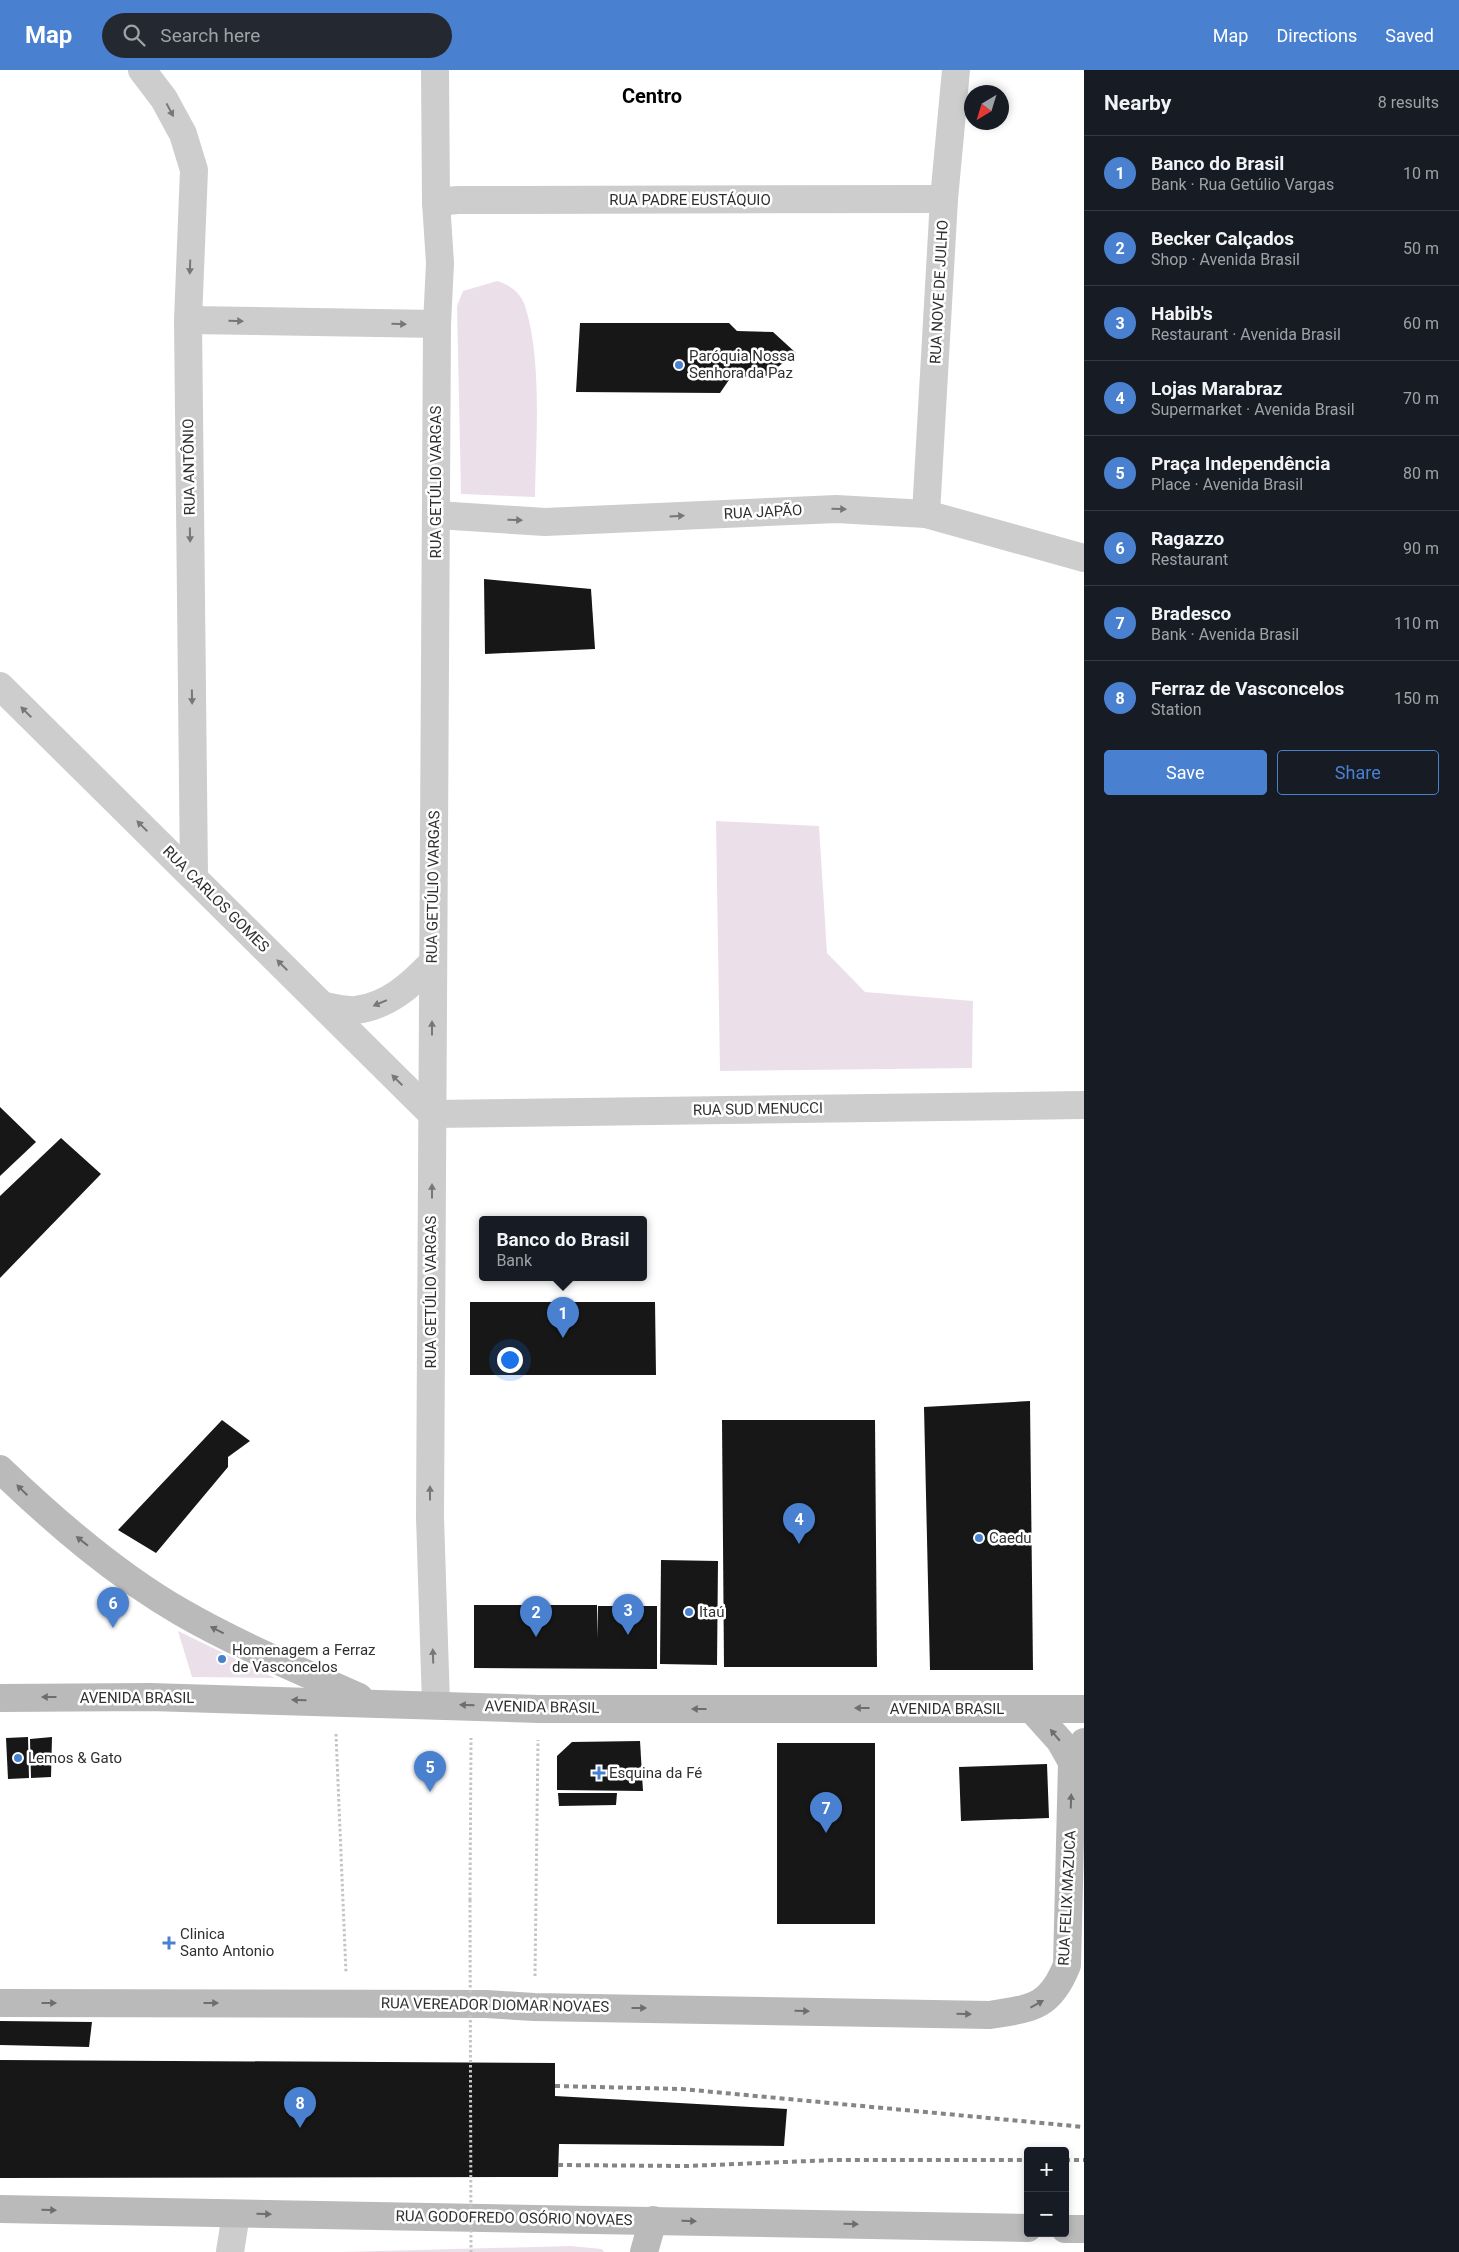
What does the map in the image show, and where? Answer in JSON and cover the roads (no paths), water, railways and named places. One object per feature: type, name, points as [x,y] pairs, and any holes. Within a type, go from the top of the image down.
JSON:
[{"type":"main road","points":[[0,1469],[43,1511],[138,1584],[181,1612],[267,1656],[372,1703]]},
{"type":"main road","name":"AVENIDA BRASIL","points":[[0,1698],[150,1697],[436,1704],[539,1709],[1002,1708],[1084,1710]]},
{"type":"main road","name":"RUA FELIX MAZUCA","points":[[990,2015],[1028,2009],[1046,1999],[1058,1986],[1067,1965],[1078,1752],[1060,1741],[1033,1710]]},
{"type":"main road","name":"RUA VEREADOR DIOMAR NOVAES","points":[[0,2003],[486,2004],[534,2007],[990,2015]]},
{"type":"main road","name":"RUA GODOFREDO OSÓRIO NOVAES","points":[[0,2209],[1024,2228]]},
{"type":"main road","points":[[644,2252],[653,2220]]},
{"type":"main road","points":[[1069,2229],[1084,2230]]},
{"type":"street","name":"RUA ANTÔNIO","points":[[142,70],[164,99],[183,134],[194,170],[188,320],[194,877]]},
{"type":"street","name":"RUA GETÚLIO VARGAS","points":[[435,70],[436,202],[440,263],[437,324],[430,1517],[436,1704]]},
{"type":"street","name":"RUA NOVE DE JULHO","points":[[926,514],[944,199],[956,70]]},
{"type":"street","name":"RUA PADRE EUSTÁQUIO","points":[[436,202],[458,200],[944,199]]},
{"type":"street","points":[[188,320],[437,324]]},
{"type":"street","name":"RUA JAPÃO","points":[[436,515],[545,522],[836,509],[926,514],[1084,558]]},
{"type":"street","name":"RUA CARLOS GOMES","points":[[0,686],[432,1114]]},
{"type":"street","points":[[324,1006],[354,1010],[373,1006],[412,985],[432,963]]},
{"type":"street","name":"RUA SUD MENUCCI","points":[[432,1114],[1084,1105]]},
{"type":"street","points":[[230,2252],[236,2214]]},
{"type":"railway","points":[[555,2086],[682,2089],[1084,2127]]},
{"type":"railway","points":[[558,2165],[686,2166],[835,2160],[1024,2160]]},
{"type":"railway","points":[[1069,2160],[1084,2160]]},
{"type":"place","name":"Paróquia Nossa Senhora da Paz","points":[[679,365]]},
{"type":"place","name":"Banco do Brasil","points":[[563,1338]]},
{"type":"place","name":"Caedu","points":[[979,1538]]},
{"type":"place","name":"Lojas Marabraz","points":[[799,1544]]},
{"type":"place","name":"Itaú","points":[[689,1612]]},
{"type":"place","name":"Ragazzo","points":[[113,1628]]},
{"type":"place","name":"Habib's","points":[[628,1635]]},
{"type":"place","name":"Becker Calçados","points":[[536,1637]]},
{"type":"place","name":"Homenagem a Ferraz de Vasconcelos","points":[[222,1659]]},
{"type":"place","name":"Lemos & Gato","points":[[18,1758]]},
{"type":"place","name":"Esquina da Fé","points":[[599,1773]]},
{"type":"place","name":"Praça Independência","points":[[430,1792]]},
{"type":"place","name":"Bradesco","points":[[826,1833]]},
{"type":"place","name":"Clinica Santo Antonio","points":[[169,1943]]},
{"type":"place","name":"Ferraz de Vasconcelos","points":[[300,2128]]},
{"type":"district","name":"Centro","points":[[652,96]]}]
